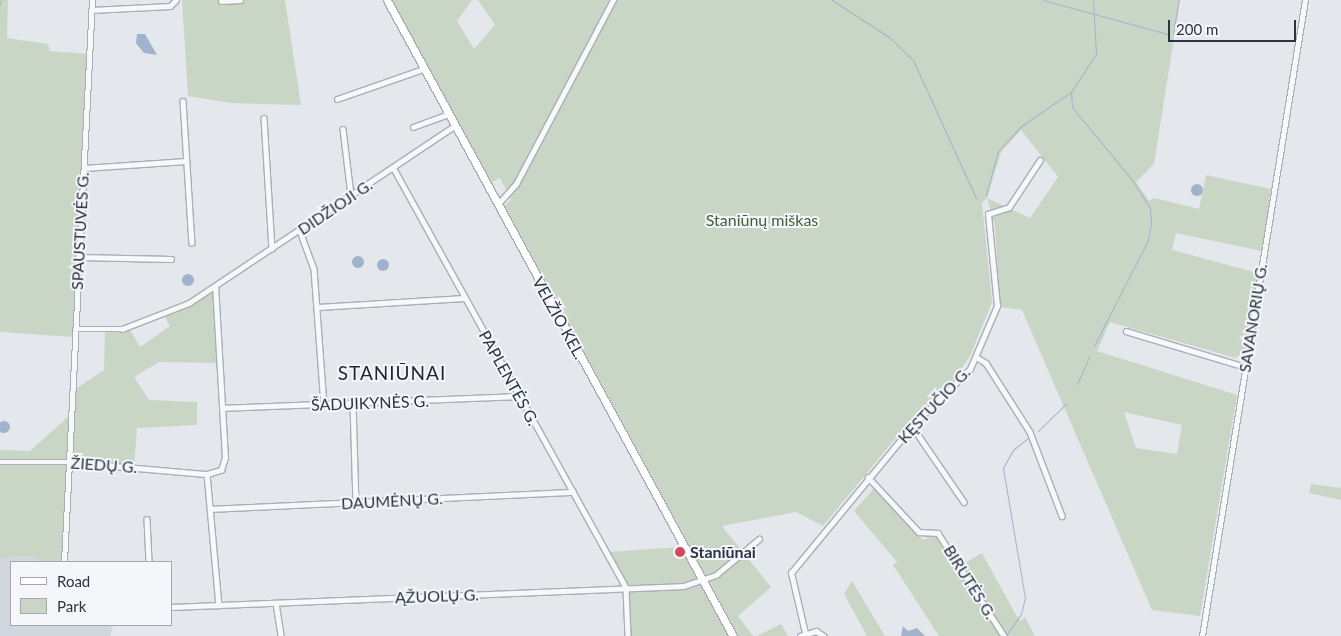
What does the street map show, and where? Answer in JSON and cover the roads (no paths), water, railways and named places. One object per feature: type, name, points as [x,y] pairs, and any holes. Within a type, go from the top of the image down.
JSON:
[{"type":"main road","name":"VELŽIO KEL.","points":[[387,0],[733,636]]},
{"type":"street","name":"SPAUSTUVĖS G.","points":[[64,561],[92,0]]},
{"type":"street","points":[[91,10],[170,6],[176,0]]},
{"type":"street","points":[[221,1],[240,0]]},
{"type":"street","points":[[497,205],[516,184],[613,0]]},
{"type":"street","name":"SAVANORIŲ G.","points":[[1202,636],[1305,0]]},
{"type":"street","points":[[337,100],[423,69]]},
{"type":"street","points":[[183,101],[192,243]]},
{"type":"street","points":[[414,127],[448,114]]},
{"type":"street","points":[[264,118],[272,249]]},
{"type":"street","name":"DIDŽIOJI G.","points":[[75,329],[122,329],[189,303],[300,231],[454,126]]},
{"type":"street","points":[[343,129],[351,195]]},
{"type":"street","name":"KĘSTUČIO G.","points":[[805,633],[791,573],[868,477],[912,426],[962,378],[976,357],[997,306],[988,214],[1009,207],[1040,160]]},
{"type":"street","points":[[84,168],[186,161]]},
{"type":"street","name":"PAPLENTĖS G.","points":[[393,167],[518,396],[626,588]]},
{"type":"street","points":[[300,231],[312,260],[318,307],[324,405]]},
{"type":"street","points":[[78,258],[171,259]]},
{"type":"street","points":[[215,287],[225,462],[219,472],[207,474],[218,605]]},
{"type":"street","points":[[318,307],[464,298]]},
{"type":"street","points":[[1126,331],[1246,367]]},
{"type":"street","points":[[976,357],[986,363],[1030,432],[1062,516]]},
{"type":"street","name":"ŠADUIKYNĖS G.","points":[[222,408],[518,396]]},
{"type":"street","points":[[353,403],[356,503]]},
{"type":"street","points":[[912,426],[964,502]]},
{"type":"street","name":"ŽIEDŲ G.","points":[[0,462],[68,462],[207,474]]},
{"type":"street","name":"BIRUTĖS G.","points":[[868,477],[919,532],[938,533],[1004,636]]},
{"type":"street","name":"DAUMĖNŲ G.","points":[[211,509],[573,492]]},
{"type":"street","points":[[146,519],[149,561]]},
{"type":"street","points":[[703,581],[759,540]]},
{"type":"street","name":"ĄŽUOLŲ G.","points":[[172,607],[626,588],[703,581]]},
{"type":"street","points":[[626,588],[628,636]]},
{"type":"street","points":[[276,603],[281,636]]},
{"type":"street","points":[[800,636],[816,631],[824,636]]},
{"type":"water","points":[[137,34],[145,34],[157,55],[144,53],[136,43]]},
{"type":"water","points":[[1195,184],[1199,184],[1203,190],[1199,196],[1195,196],[1191,192],[1191,188]]},
{"type":"water","points":[[356,256],[360,256],[364,262],[360,268],[356,268],[352,264],[352,260]]},
{"type":"water","points":[[385,259],[388,260],[388,270],[381,271],[378,270],[377,263],[378,260]]},
{"type":"water","points":[[186,274],[190,274],[194,280],[190,286],[186,286],[182,282],[182,278]]},
{"type":"water","points":[[2,421],[6,421],[10,425],[10,429],[6,433],[2,433],[-1,430],[-1,424]]},
{"type":"water","points":[[903,626],[908,631],[917,628],[925,636],[901,636]]},
{"type":"waterway","points":[[0,5],[1,0]]},
{"type":"waterway","points":[[832,0],[889,37],[913,60],[976,198]]},
{"type":"waterway","points":[[1043,0],[1167,34]]},
{"type":"waterway","points":[[1093,0],[1096,54],[1071,92],[1072,107],[1133,181],[1150,208],[1151,223],[1148,240],[1094,346]]},
{"type":"waterway","points":[[1173,33],[1179,0]]},
{"type":"waterway","points":[[986,195],[998,151],[1020,127],[1071,92]]},
{"type":"waterway","points":[[1077,384],[1089,357]]},
{"type":"waterway","points":[[1038,431],[1067,403]]},
{"type":"waterway","points":[[1007,634],[1021,614],[1025,598],[1003,468],[1013,450],[1029,437]]},
{"type":"place","name":"Staniūnai","points":[[680,552]]},
{"type":"district","name":"STANIŪNAI","points":[[392,373]]},
{"type":"park label","name":"Staniūnų miškas","points":[[762,220]]}]
